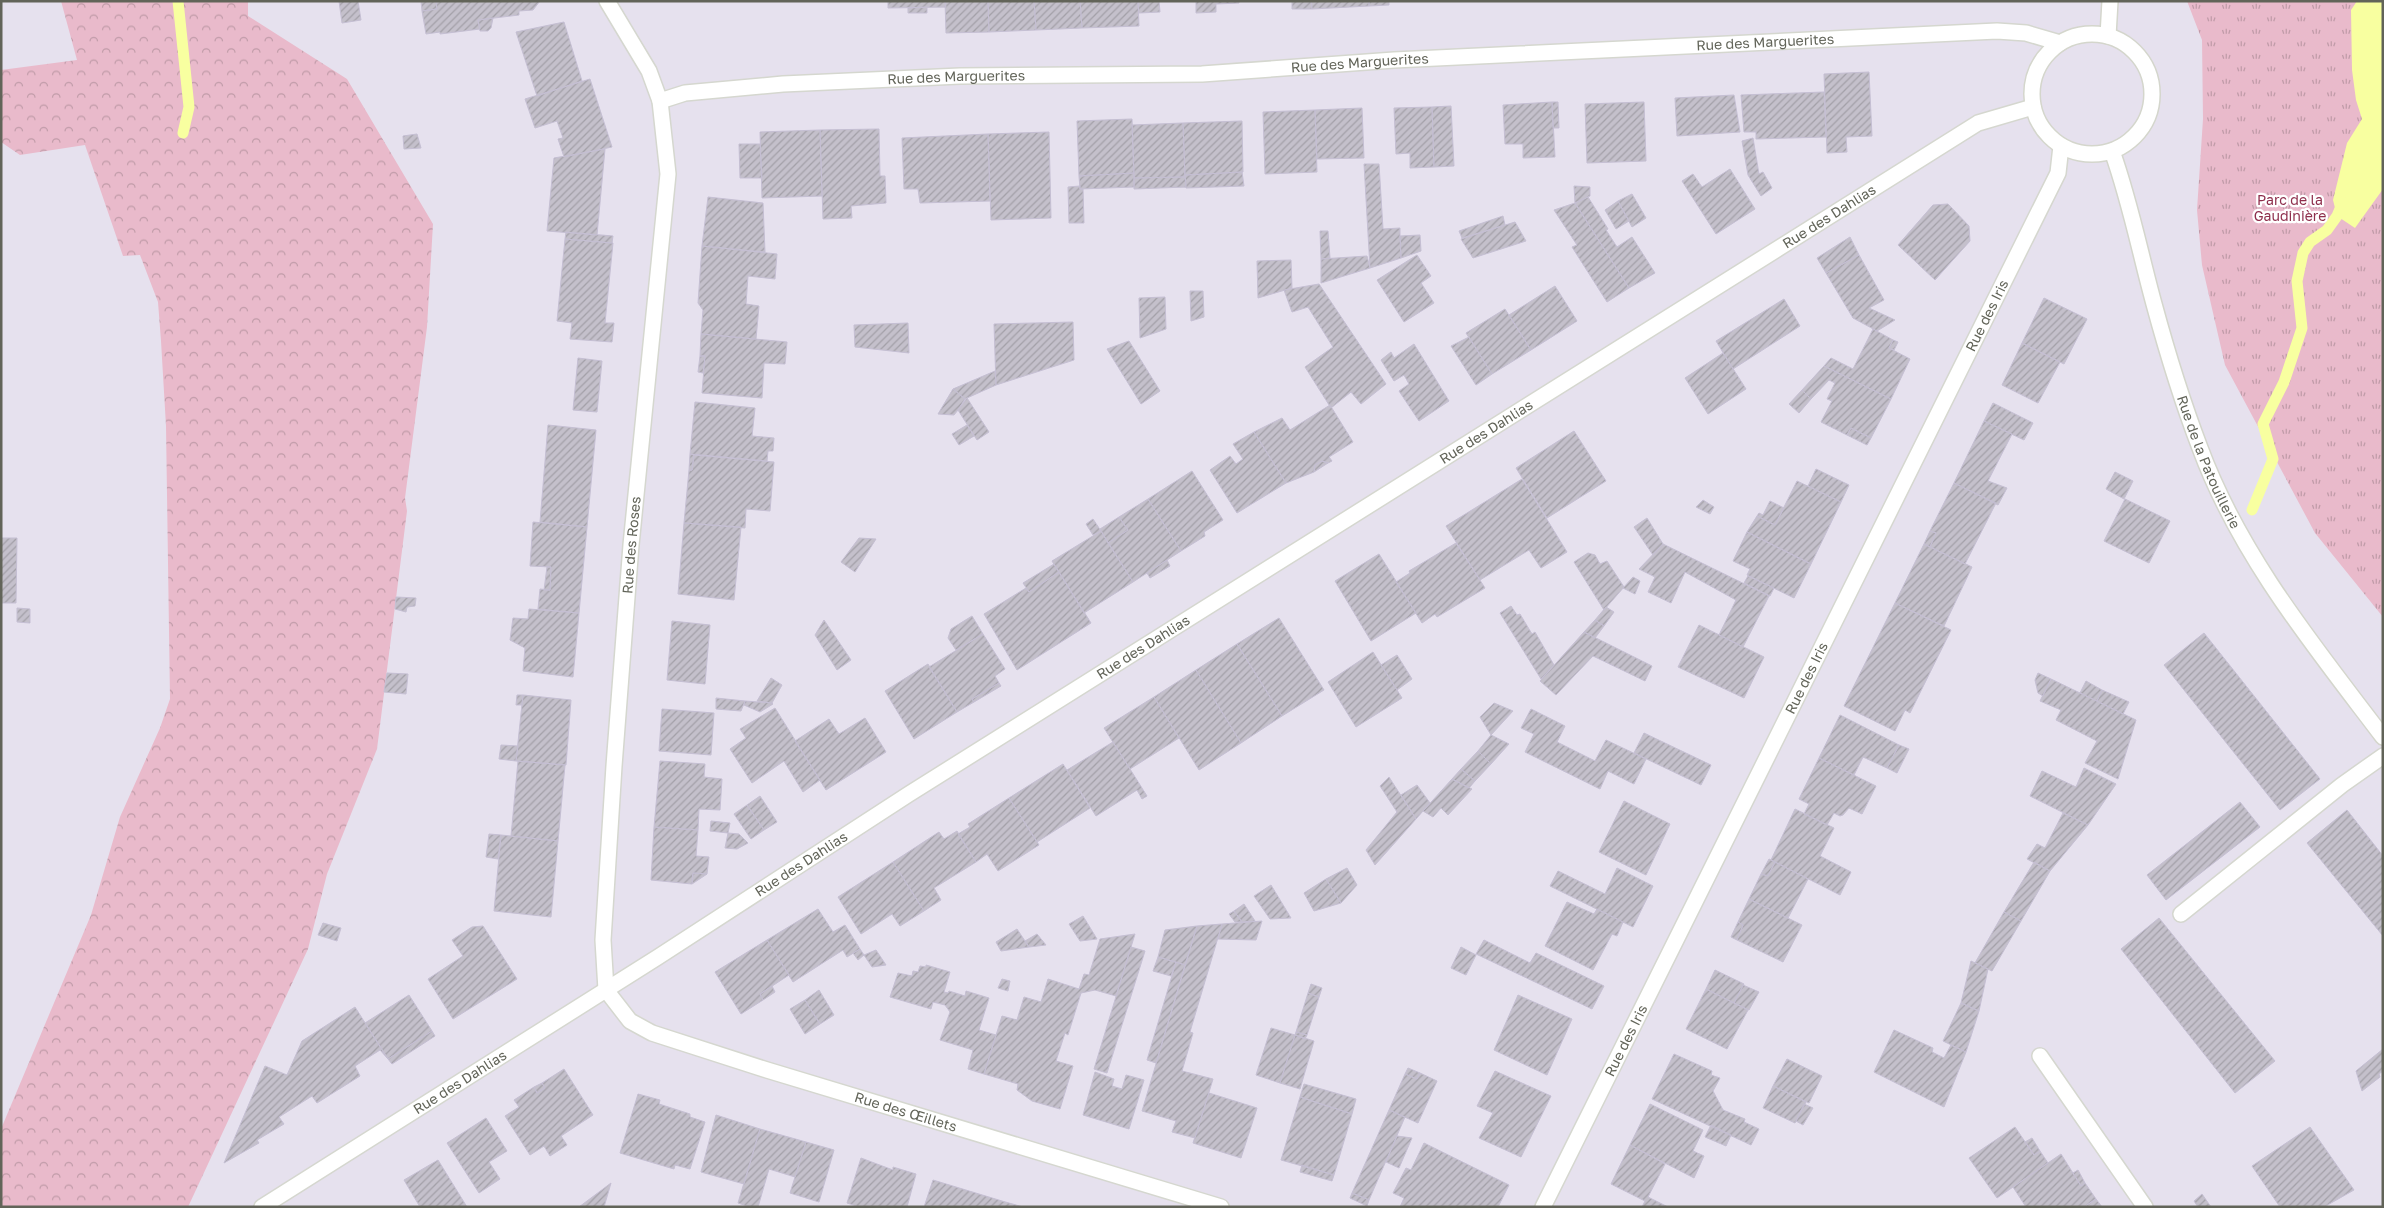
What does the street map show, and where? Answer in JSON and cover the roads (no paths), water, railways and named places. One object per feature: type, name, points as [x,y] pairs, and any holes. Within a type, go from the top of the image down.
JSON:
[{"type":"street","name":"Rue des Roses","points":[[606,1],[648,71],[660,101],[668,174],[631,545],[614,766],[602,940],[606,990]]},
{"type":"street","points":[[2108,36],[2110,1]]},
{"type":"street","name":"Rue des Marguerites","points":[[660,101],[685,93],[783,84],[960,76],[1202,74],[1394,60],[1996,31],[2026,33],[2060,43]]},
{"type":"street","points":[[2091,34],[2108,36],[2125,44],[2139,56],[2149,73],[2153,92],[2150,111],[2142,128],[2129,142],[2112,151],[2095,154],[2078,153],[2061,146],[2048,136],[2039,122],[2033,107],[2032,89],[2036,71],[2046,55],[2060,43],[2075,36],[2091,34]]},
{"type":"street","name":"Rue des Dahlias","points":[[262,1207],[606,990],[909,794],[1978,123],[2033,107]]},
{"type":"street","name":"Rue des Iris","points":[[1543,1207],[2058,173],[2061,146]]},
{"type":"street","name":"Rue de la Patouillerie","points":[[2112,151],[2128,198],[2154,304],[2176,378],[2200,450],[2216,486],[2244,542],[2277,593],[2383,737]]},
{"type":"street","points":[[2181,914],[2342,785],[2383,756]]},
{"type":"street","name":"Rue des Œillets","points":[[606,990],[630,1021],[652,1033],[767,1070],[1221,1207]]},
{"type":"street","points":[[2040,1056],[2144,1207]]},
{"type":"waterway","points":[[178,1],[189,107],[183,133]]},
{"type":"waterway","points":[[2252,510],[2273,459],[2263,424],[2284,382],[2302,328],[2297,281],[2303,253],[2310,242],[2327,230],[2337,216],[2343,202]]},
{"type":"park label","name":"Parc de la Gaudinière","points":[[2290,208]]}]
